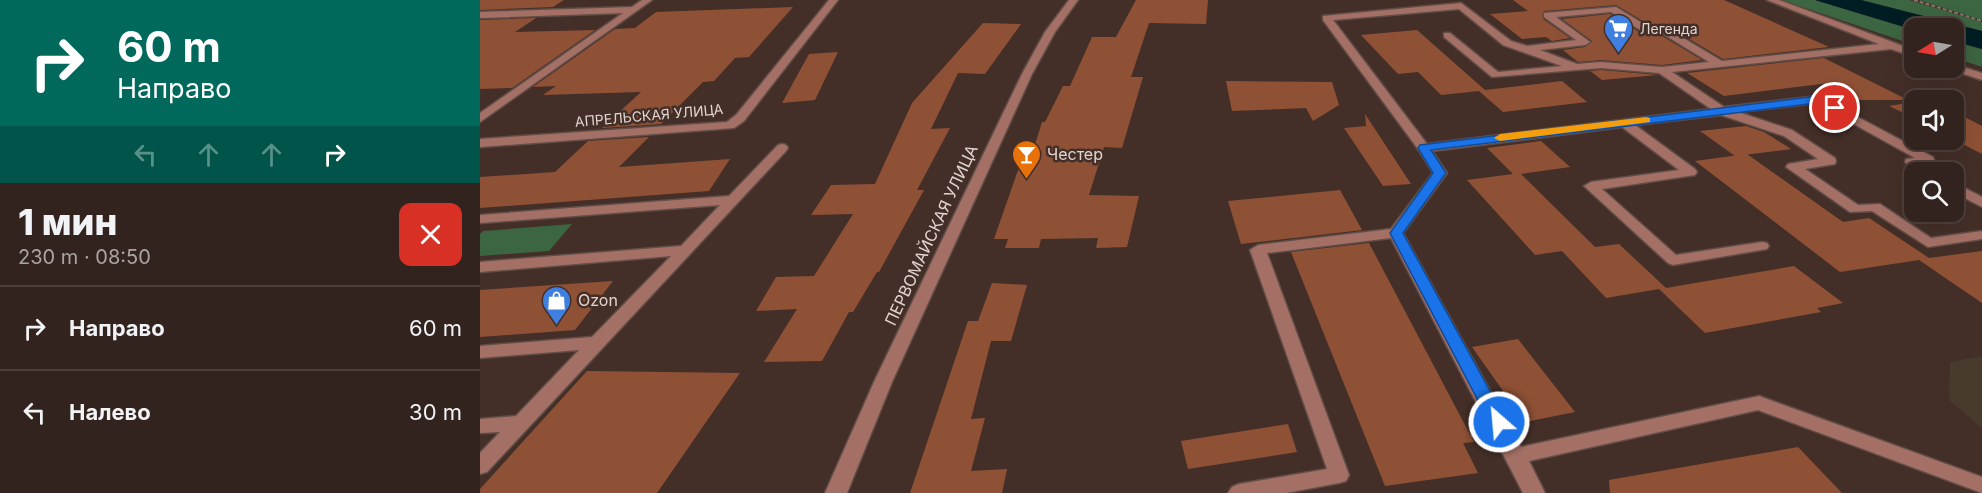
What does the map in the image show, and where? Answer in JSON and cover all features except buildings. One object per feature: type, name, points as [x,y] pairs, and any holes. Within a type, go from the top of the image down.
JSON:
[{"type":"street","points":[[480,118],[648,0]]},
{"type":"street","name":"АПРЕЛЬСКАЯ УЛИЦА","points":[[480,143],[730,125],[740,118],[834,0]]},
{"type":"street","name":"ПЕРВОМАЙСКАЯ УЛИЦА","points":[[836,493],[912,318],[1027,74],[1050,32],[1074,0]]},
{"type":"street","points":[[1771,0],[1904,51]]},
{"type":"street","points":[[1239,493],[1340,475],[1258,250],[1396,233],[1440,173],[1424,148],[1326,18],[1461,6],[1507,43],[1575,67]]},
{"type":"street","points":[[1527,50],[1585,42],[1547,15],[1613,9],[1646,29],[1660,28],[1720,64]]},
{"type":"street","points":[[480,15],[635,10]]},
{"type":"street","points":[[1447,34],[1496,75],[1601,65],[1662,70],[1890,46]]},
{"type":"street","points":[[1662,70],[1722,111],[1788,133],[1830,161],[1793,167],[1855,209],[1875,207],[1928,243],[1982,235]]},
{"type":"street","points":[[1964,71],[1982,77]]},
{"type":"street","points":[[1424,148],[1818,99],[1928,160],[1911,162]]},
{"type":"street","points":[[1624,123],[1690,172],[1591,186],[1665,253],[1673,260],[1762,246]]},
{"type":"street","points":[[480,466],[782,148]]},
{"type":"street","points":[[1964,192],[1982,203]]},
{"type":"street","points":[[480,219],[733,200]]},
{"type":"street","points":[[1396,233],[1534,493]]},
{"type":"street","points":[[480,267],[685,250]]},
{"type":"street","points":[[480,352],[597,343]]},
{"type":"street","points":[[1516,456],[1759,404],[1982,486]]},
{"type":"street","points":[[480,426],[521,423]]},
{"type":"path","points":[[1914,0],[1982,21]]},
{"type":"shaded area","points":[[1982,356],[1982,428],[1949,400],[1950,362]]},
{"type":"green space","points":[[1782,0],[1815,0],[1904,27],[1904,42]]},
{"type":"green space","points":[[1861,0],[1909,0],[1982,22],[1982,31],[1964,26],[1964,18],[1931,18]]},
{"type":"green space","points":[[1919,0],[1982,0],[1982,20]]},
{"type":"green space","points":[[1964,44],[1982,49],[1982,67],[1964,61]]},
{"type":"green space","points":[[572,224],[549,251],[480,256],[480,234],[483,231]]},
{"type":"water","points":[[1815,0],[1861,0],[1931,18],[1904,18],[1904,27]]},
{"type":"water","points":[[1964,26],[1982,31],[1982,49],[1964,44]]},
{"type":"slow traffic","points":[[1500,138],[1646,120]]},
{"type":"place","name":"Легенда","points":[[1619,54]]},
{"type":"place","name":"Честер","points":[[1026,180]]},
{"type":"place","name":"Ozon","points":[[557,326]]},
{"type":"route","points":[[1499,422],[1396,233],[1440,173],[1424,148],[1818,99],[1835,108]]}]
